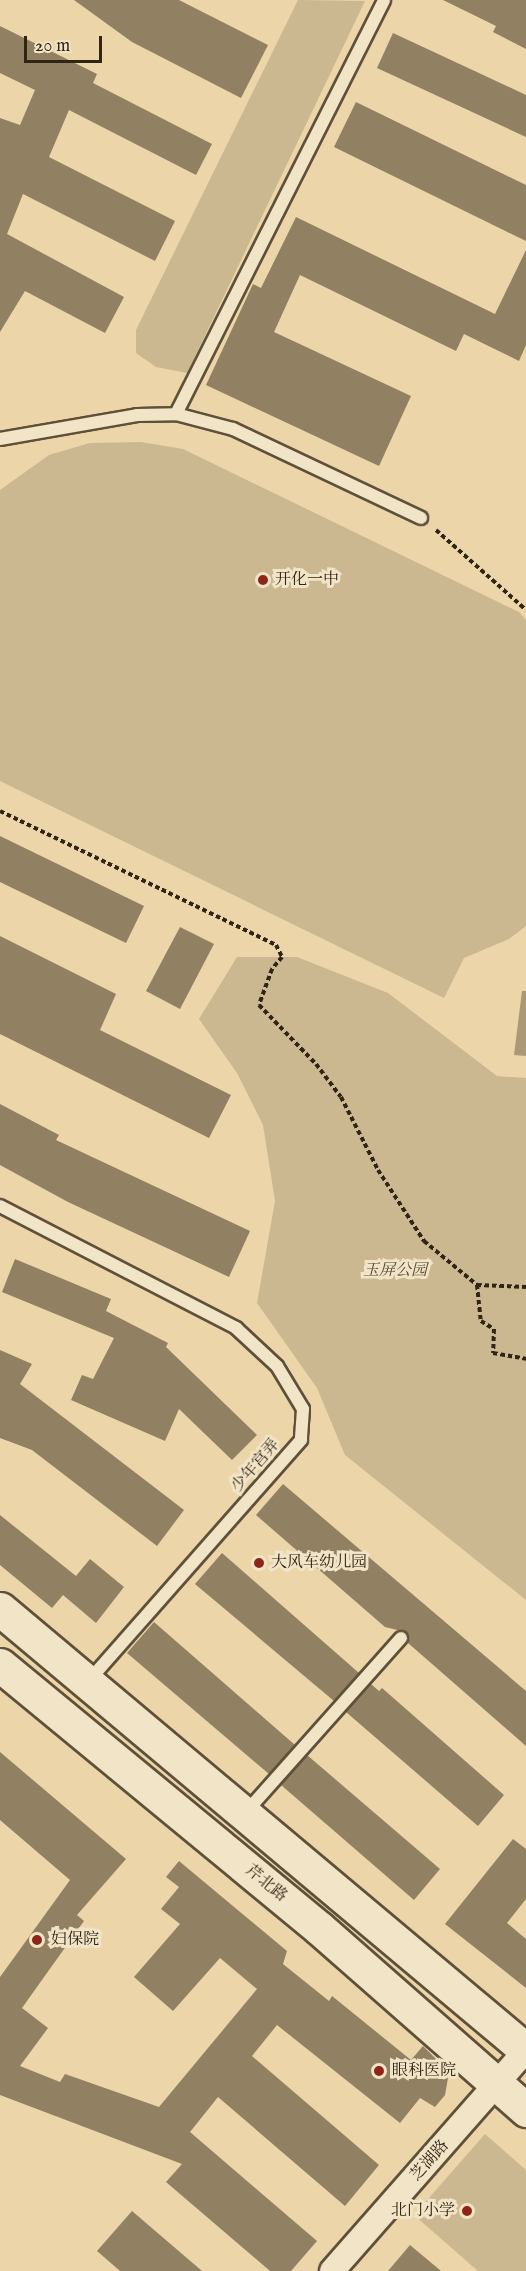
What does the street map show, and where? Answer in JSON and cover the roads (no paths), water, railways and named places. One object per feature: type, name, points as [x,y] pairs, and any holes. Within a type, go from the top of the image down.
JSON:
[{"type":"main road","points":[[0,1609],[526,2050]]},
{"type":"main road","name":"芹北路","points":[[0,1665],[319,1928],[526,2110]]},
{"type":"street","name":"芝湖路","points":[[332,2271],[526,2050]]},
{"type":"lane","points":[[177,414],[384,0]]},
{"type":"lane","points":[[0,439],[136,415],[177,414],[234,429],[421,518]]},
{"type":"lane","name":"少年宫弄","points":[[0,1206],[236,1328],[278,1366],[303,1409],[300,1440],[88,1682]]},
{"type":"lane","points":[[246,1813],[401,1638]]},
{"type":"place","name":"开化一中","points":[[263,580]]},
{"type":"place","name":"大风车幼儿园","points":[[259,1563]]},
{"type":"place","name":"妇保院","points":[[37,1940]]},
{"type":"place","name":"眼科医院","points":[[379,2071]]},
{"type":"place","name":"北门小学","points":[[467,2211]]},
{"type":"park label","name":"玉屏公园","points":[[395,1271]]}]
